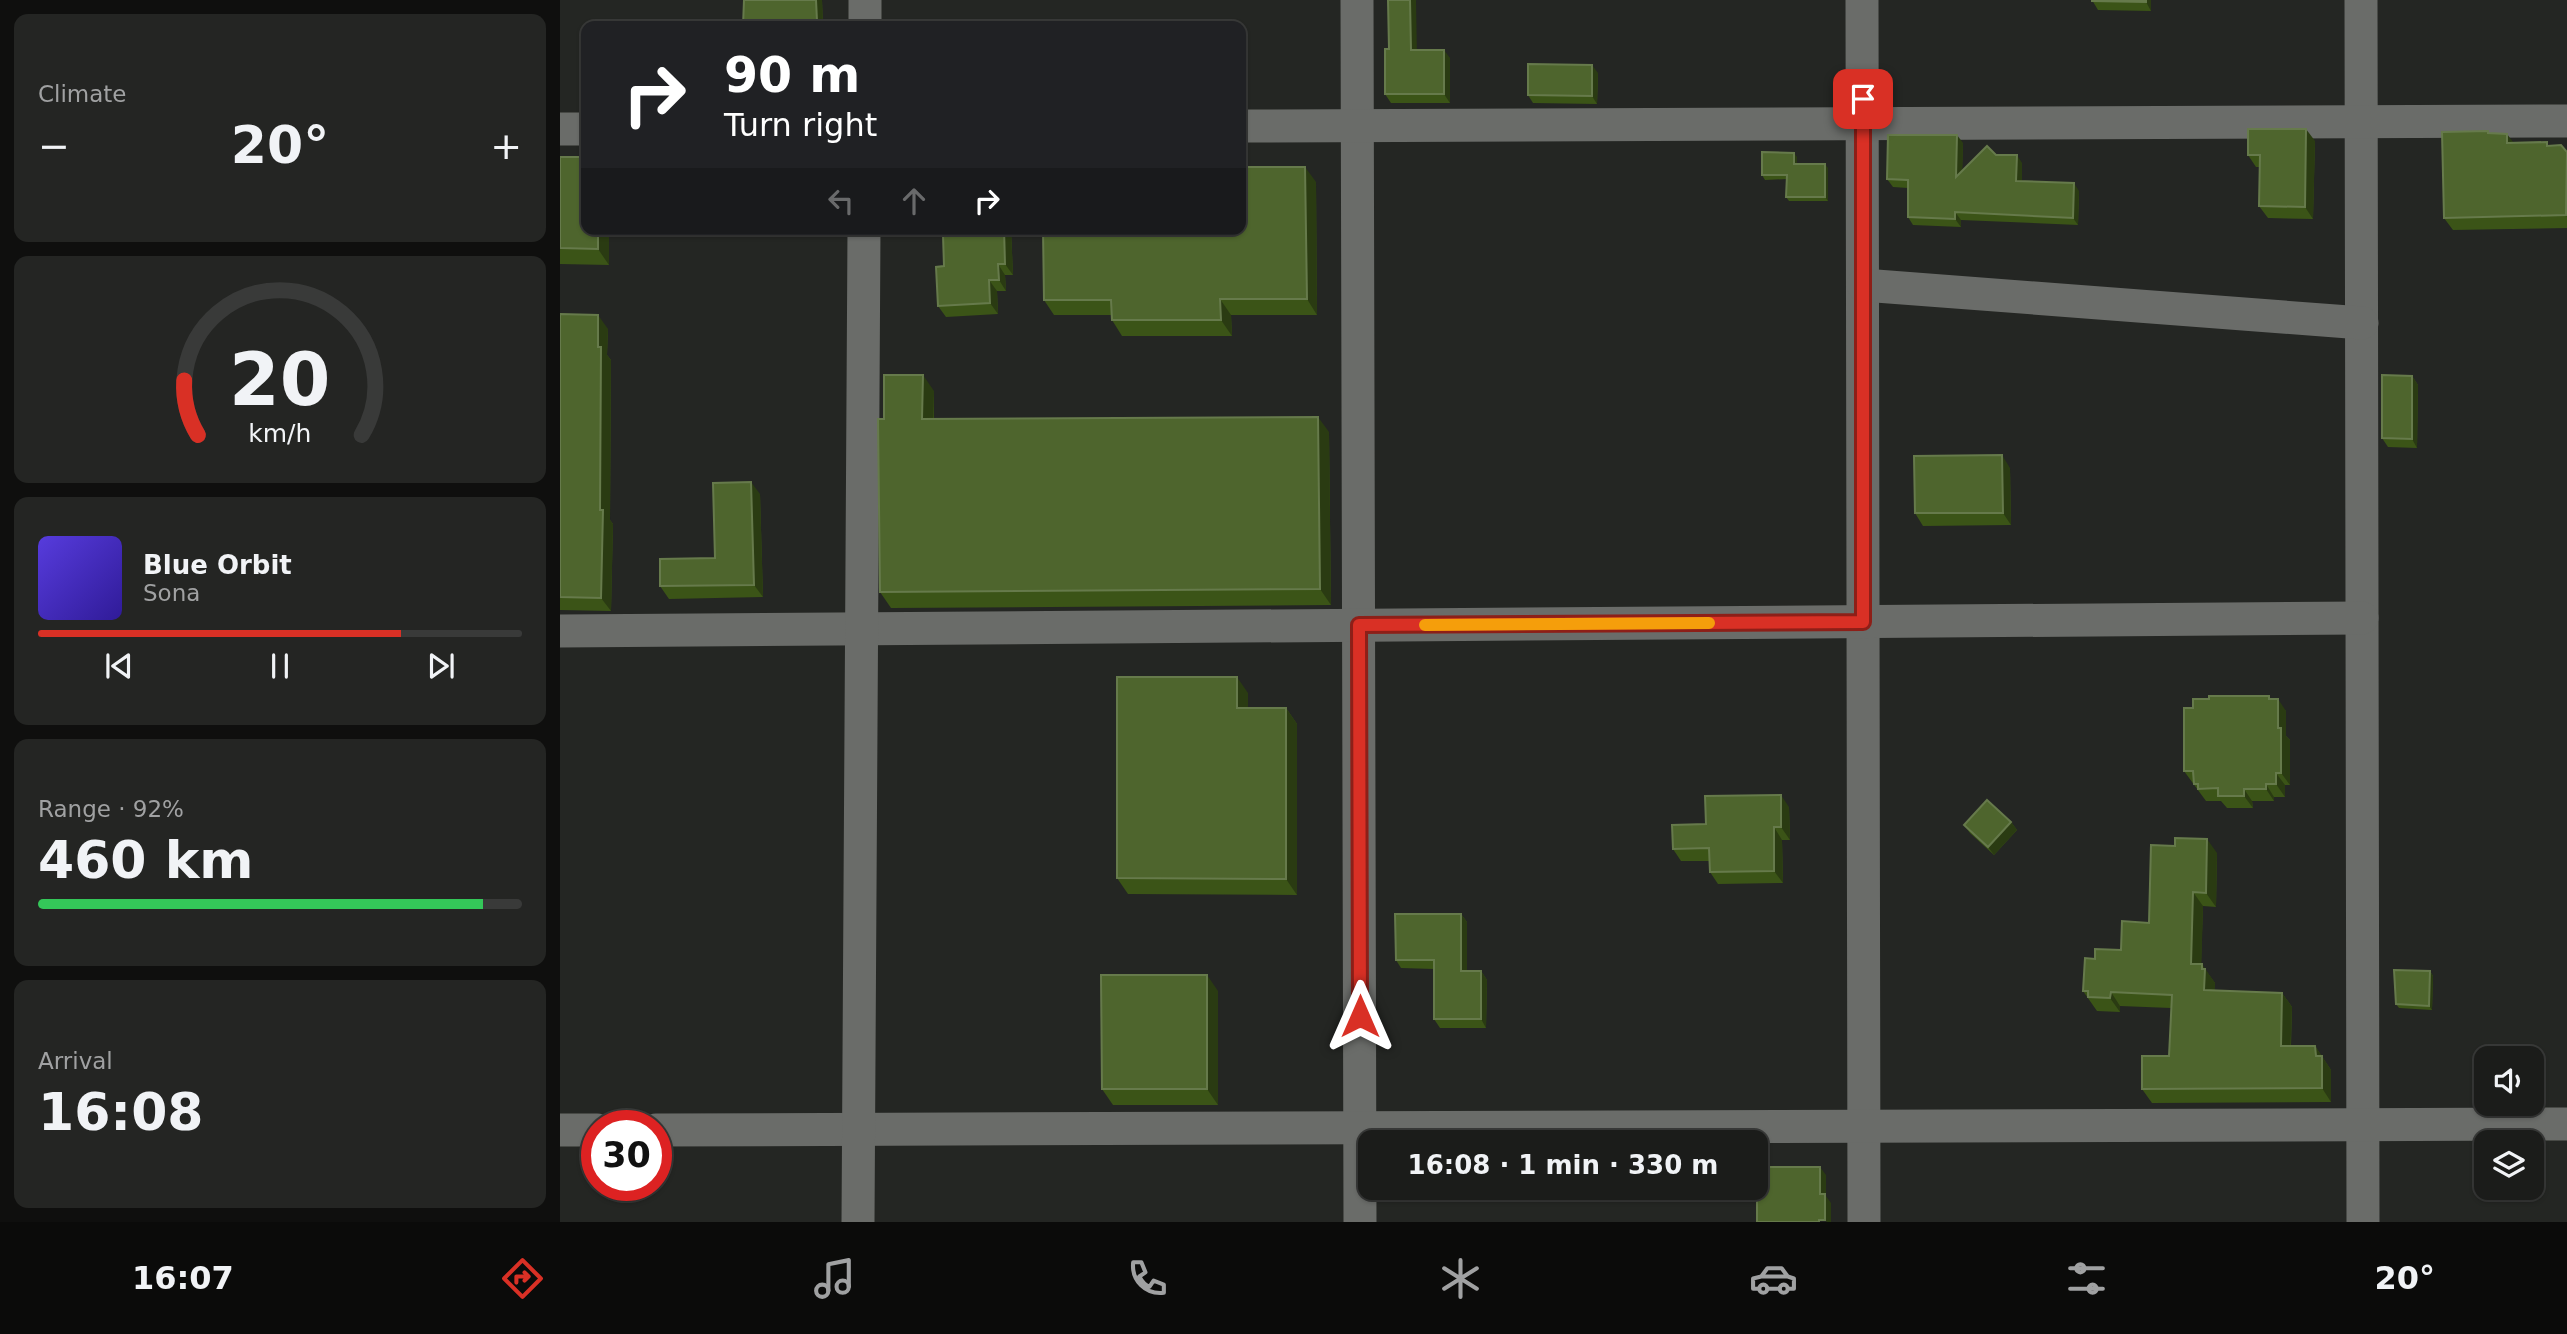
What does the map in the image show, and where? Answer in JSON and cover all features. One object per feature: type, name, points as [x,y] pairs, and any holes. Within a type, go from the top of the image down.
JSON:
[{"type":"street","points":[[865,0],[865,21]]},
{"type":"street","points":[[1357,0],[1360,1222]]},
{"type":"street","points":[[1862,0],[1864,1222]]},
{"type":"street","points":[[2361,0],[2363,1222]]},
{"type":"street","points":[[1246,126],[2567,121]]},
{"type":"street","points":[[560,129],[581,129]]},
{"type":"street","points":[[858,1222],[864,235]]},
{"type":"street","points":[[1863,285],[2361,323]]},
{"type":"street","points":[[560,631],[2362,618]]},
{"type":"street","points":[[672,1130],[2567,1124]]},
{"type":"street","points":[[560,1130],[581,1130]]},
{"type":"building","points":[[744,0],[816,0],[817,21],[743,21]]},
{"type":"building","points":[[1388,0],[1410,0],[1411,50],[1444,50],[1444,94],[1385,94],[1385,49],[1389,49]]},
{"type":"building","points":[[2146,0],[2146,2],[2092,1]]},
{"type":"building","points":[[1528,64],[1592,65],[1592,96],[1528,95]]},
{"type":"building","points":[[2248,129],[2306,129],[2305,207],[2259,206],[2260,155],[2248,155]]},
{"type":"building","points":[[2488,131],[2507,134],[2507,143],[2547,142],[2547,146],[2561,145],[2567,152],[2566,215],[2444,218],[2442,132]]},
{"type":"building","points":[[1888,135],[1957,135],[1956,177],[1987,146],[1996,155],[2017,155],[2016,181],[2074,183],[2073,218],[1955,212],[1955,219],[1908,217],[1908,180],[1887,179]]},
{"type":"building","points":[[1762,152],[1794,153],[1794,164],[1825,164],[1825,197],[1786,197],[1787,175],[1762,175]]},
{"type":"building","points":[[560,157],[581,157],[581,235],[598,235],[598,249],[560,248]]},
{"type":"building","points":[[1246,167],[1305,167],[1307,299],[1220,299],[1221,320],[1112,320],[1111,300],[1044,300],[1043,235],[1246,235]]},
{"type":"building","points":[[943,235],[1004,235],[1005,264],[998,264],[999,280],[989,280],[990,303],[938,306],[936,267],[944,266]]},
{"type":"building","points":[[560,314],[598,315],[598,347],[601,347],[600,510],[603,510],[601,598],[560,597]]},
{"type":"building","points":[[884,375],[923,375],[922,419],[1318,417],[1320,589],[880,592],[878,419],[884,419]]},
{"type":"building","points":[[2382,375],[2412,376],[2412,439],[2382,438]]},
{"type":"building","points":[[2002,455],[2003,513],[1915,513],[1914,456]]},
{"type":"building","points":[[751,482],[754,585],[660,586],[660,559],[715,558],[713,483]]},
{"type":"building","points":[[1117,677],[1237,677],[1237,708],[1286,708],[1286,879],[1117,878]]},
{"type":"building","points":[[2209,696],[2269,696],[2269,699],[2278,699],[2281,773],[2276,773],[2276,784],[2266,784],[2266,789],[2244,789],[2244,796],[2218,796],[2218,788],[2198,789],[2198,784],[2194,784],[2193,771],[2184,771],[2184,708],[2193,708],[2193,699],[2209,699]]},
{"type":"building","points":[[1781,795],[1781,827],[1774,827],[1774,871],[1710,872],[1709,848],[1673,849],[1672,825],[1706,824],[1705,796]]},
{"type":"building","points":[[1987,800],[2011,822],[1988,847],[1964,825]]},
{"type":"building","points":[[2175,838],[2207,839],[2206,893],[2193,892],[2191,964],[2202,964],[2202,969],[2205,969],[2204,990],[2282,993],[2281,1046],[2315,1046],[2316,1056],[2322,1056],[2322,1088],[2142,1089],[2142,1056],[2169,1056],[2172,995],[2111,992],[2110,998],[2088,997],[2088,991],[2083,991],[2085,958],[2095,959],[2095,949],[2121,950],[2122,921],[2149,923],[2151,845],[2175,846]]},
{"type":"building","points":[[1395,914],[1461,914],[1461,971],[1481,971],[1481,1019],[1434,1019],[1434,960],[1396,960]]},
{"type":"building","points":[[2394,970],[2430,971],[2429,1006],[2396,1004]]},
{"type":"building","points":[[1101,975],[1207,975],[1207,1089],[1102,1089]]},
{"type":"building","points":[[1768,1167],[1820,1167],[1820,1194],[1825,1194],[1825,1220],[1757,1222],[1757,1200],[1768,1200]]},
{"type":"slow traffic","points":[[1425,625],[1709,623]]},
{"type":"route","points":[[1360,1016],[1359,625],[1863,622],[1863,99]]}]
